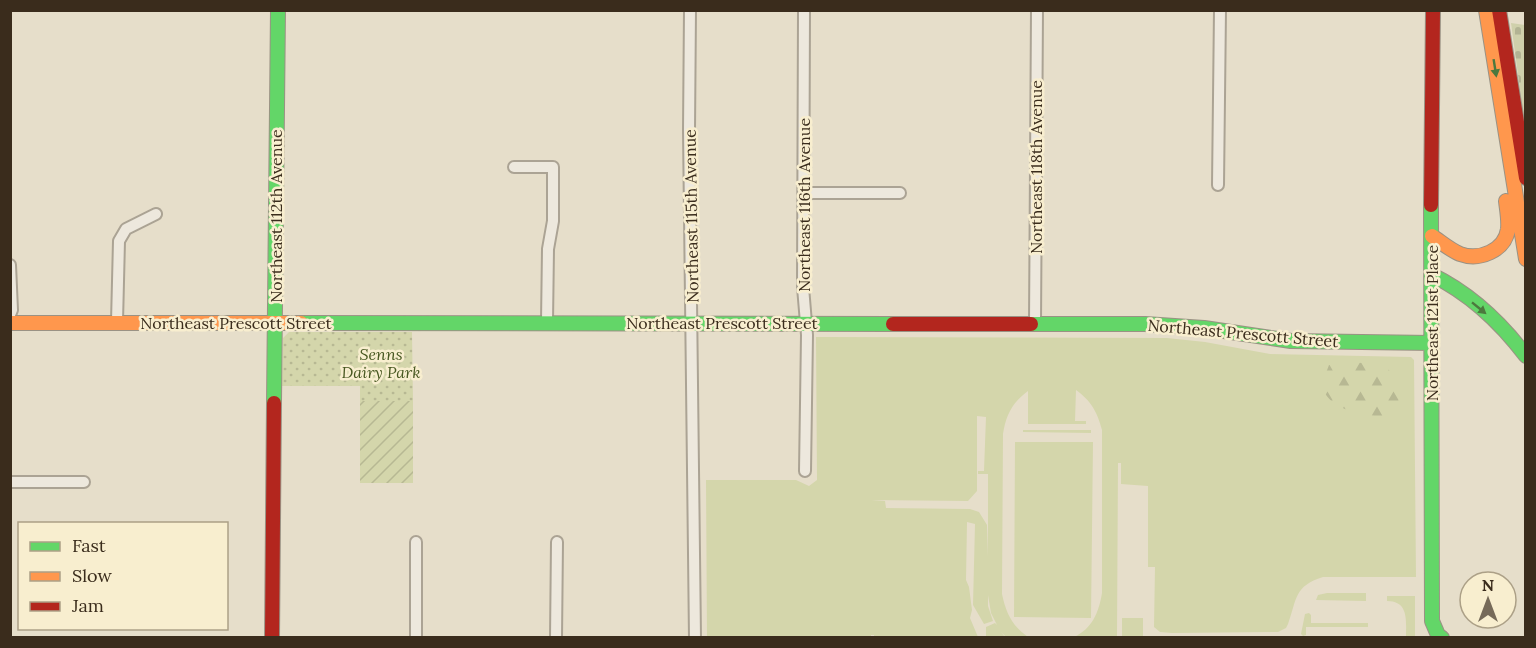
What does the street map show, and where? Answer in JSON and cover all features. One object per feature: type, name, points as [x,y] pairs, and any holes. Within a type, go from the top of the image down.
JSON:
[{"type":"street","name":"Northeast 112th Avenue","points":[[272,638],[278,10]]},
{"type":"street","name":"Northeast 115th Avenue","points":[[690,10],[689,130],[695,638]]},
{"type":"street","name":"Northeast 116th Avenue","points":[[804,10],[805,471]]},
{"type":"street","name":"Northeast 118th Avenue","points":[[1035,324],[1036,10]]},
{"type":"street","points":[[1218,185],[1220,10]]},
{"type":"street","name":"Northeast 121st Place","points":[[1433,10],[1432,621],[1440,636]]},
{"type":"street","points":[[1486,10],[1526,260]]},
{"type":"street","points":[[1499,10],[1526,178]]},
{"type":"street","points":[[1517,125],[1526,139]]},
{"type":"street","points":[[514,167],[553,167],[553,221],[548,249],[547,322]]},
{"type":"street","points":[[1432,236],[1457,253],[1468,256],[1481,256],[1500,247],[1508,229],[1505,195],[1512,171]]},
{"type":"street","points":[[804,193],[900,193]]},
{"type":"street","points":[[117,322],[119,241],[126,229],[156,214]]},
{"type":"street","points":[[10,265],[12,310],[10,315]]},
{"type":"street","points":[[1432,275],[1446,281],[1506,330],[1526,356]]},
{"type":"street","name":"Northeast Prescott Street","points":[[10,323],[547,322],[1185,326],[1291,341],[1432,343]]},
{"type":"street","points":[[10,482],[84,482]]},
{"type":"street","points":[[416,542],[416,638]]},
{"type":"street","points":[[556,542],[556,638]]},
{"type":"green space","points":[[1511,23],[1525,25],[1525,126]]},
{"type":"green space","name":"Senns Dairy Park","points":[[289,332],[412,332],[413,401],[360,401],[360,386],[282,386],[283,338]]},
{"type":"green space","points":[[816,337],[1167,338],[1205,342],[1270,354],[1411,357],[1414,360],[1416,577],[1323,577],[1302,589],[1295,601],[1286,628],[1278,632],[1172,633],[1160,632],[1154,627],[1155,567],[1148,567],[1148,486],[1121,484],[1121,463],[1118,463],[1117,637],[1074,637],[1086,629],[1094,619],[1102,593],[1102,430],[1093,407],[1076,390],[1075,421],[1086,421],[1086,424],[1028,424],[1028,391],[1014,405],[1004,427],[1002,594],[1010,618],[1028,637],[1006,637],[1001,632],[1005,637],[986,637],[986,627],[995,623],[997,625],[991,613],[988,595],[988,606],[993,621],[984,624],[973,605],[975,524],[967,522],[966,580],[972,610],[970,618],[978,637],[874,638],[874,635],[871,635],[871,638],[707,637],[706,480],[796,480],[809,486],[817,480]],"holes":[[[977,416],[986,417],[984,471],[978,471],[978,474],[988,474],[988,557],[987,525],[979,512],[970,509],[886,508],[885,501],[871,500],[968,501],[977,491]]]},
{"type":"green space","points":[[1348,362],[1387,367],[1401,389],[1398,404],[1391,417],[1361,414],[1331,401],[1325,393],[1323,384],[1329,365]]},
{"type":"green space","points":[[360,401],[413,401],[413,483],[360,483]]},
{"type":"green space","points":[[1023,430],[1091,430],[1091,433],[1023,432]]},
{"type":"green space","points":[[1015,442],[1093,442],[1091,618],[1014,617]]},
{"type":"green space","points":[[1366,593],[1366,601],[1316,600],[1318,595]]},
{"type":"green space","points":[[1387,596],[1415,596],[1415,637],[1406,637],[1406,619],[1403,608],[1399,604],[1387,601]]},
{"type":"green space","points":[[1309,613],[1311,623],[1368,623],[1368,627],[1306,627],[1306,635],[1303,636],[1301,634],[1305,614]]},
{"type":"green space","points":[[1122,618],[1143,618],[1143,637],[1122,637]]},
{"type":"traffic: fast","points":[[274,403],[278,10]]},
{"type":"traffic: fast","points":[[1431,205],[1432,621],[1438,635],[1442,638]]},
{"type":"traffic: fast","points":[[1432,275],[1446,282],[1483,310],[1526,356]]},
{"type":"traffic: fast","points":[[301,323],[893,324]]},
{"type":"traffic: fast","points":[[1031,324],[1145,324],[1204,328],[1291,341],[1432,343]]},
{"type":"traffic: slow","points":[[1486,10],[1526,259]]},
{"type":"traffic: slow","points":[[1432,236],[1449,248],[1467,256],[1490,252],[1497,248],[1506,237],[1508,229],[1506,201]]},
{"type":"traffic: slow","points":[[10,323],[301,323]]},
{"type":"traffic: jam","points":[[1431,205],[1433,10]]},
{"type":"traffic: jam","points":[[1499,10],[1526,178]]},
{"type":"traffic: jam","points":[[893,324],[1031,324]]},
{"type":"traffic: jam","points":[[272,638],[274,403]]}]
